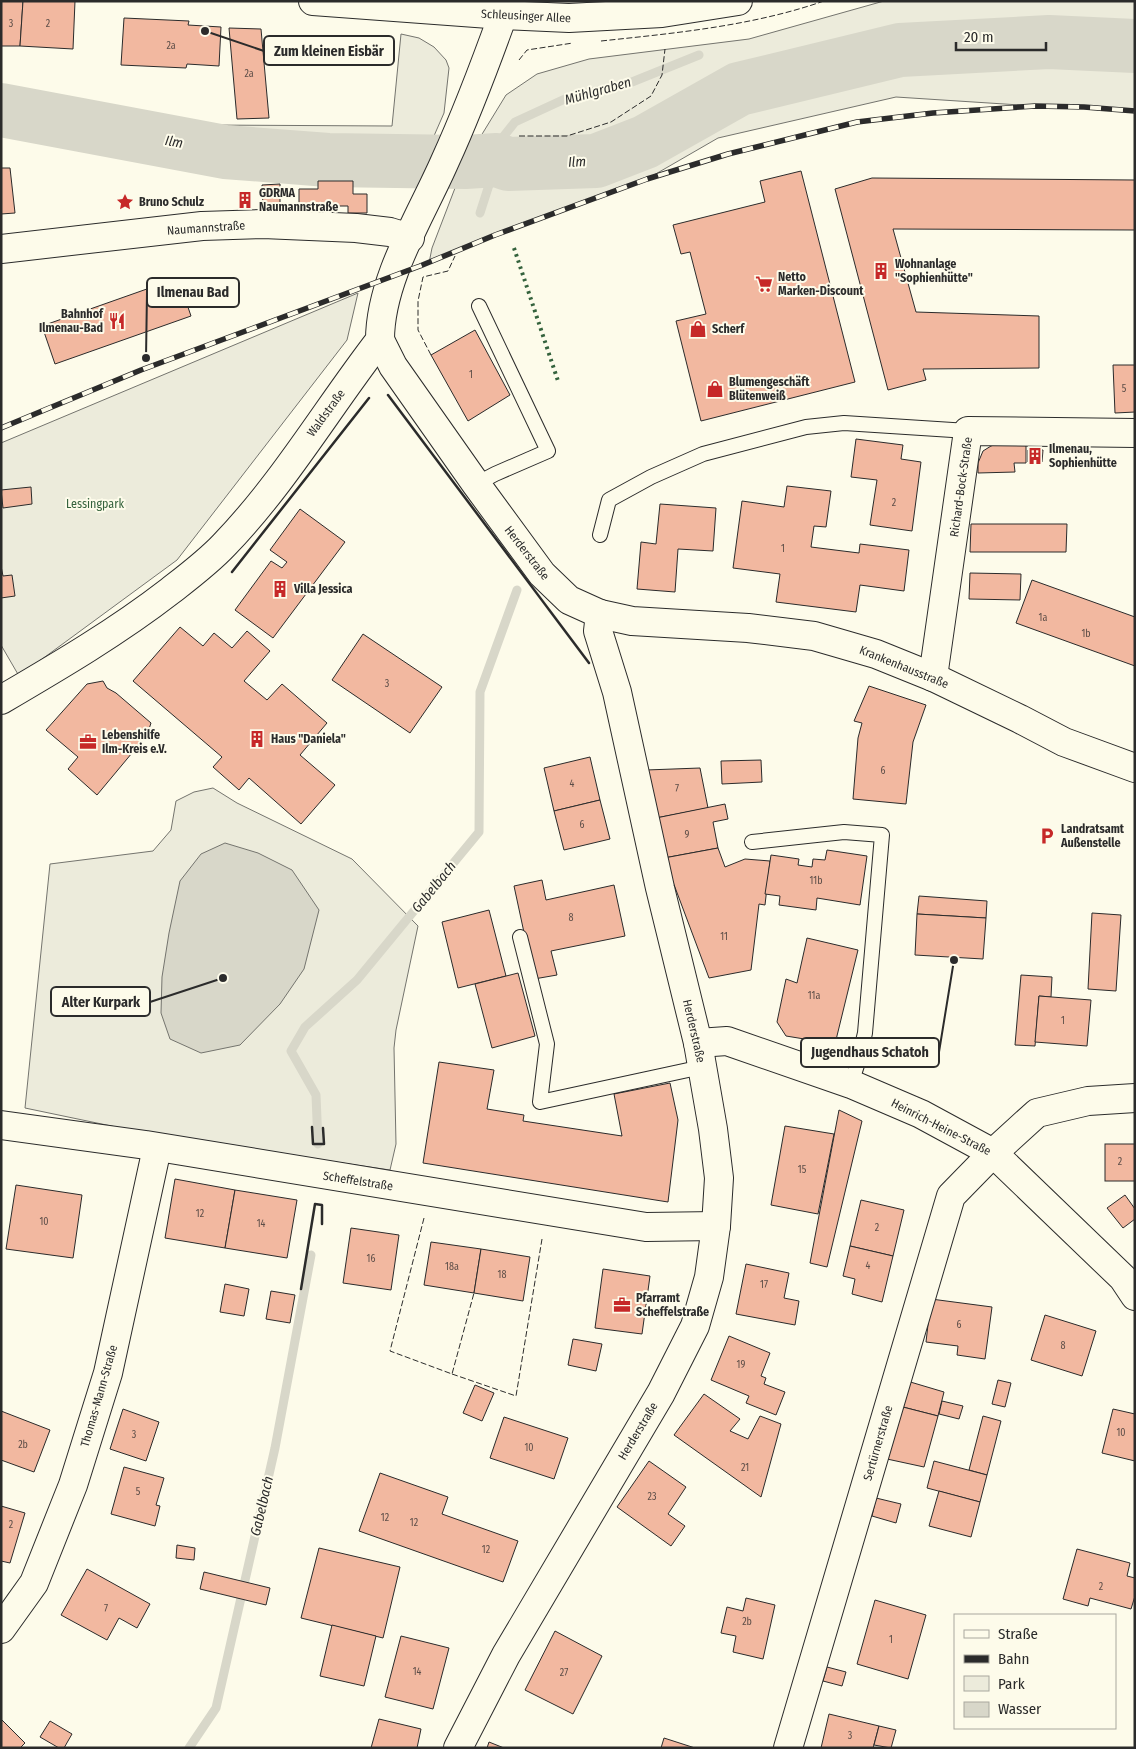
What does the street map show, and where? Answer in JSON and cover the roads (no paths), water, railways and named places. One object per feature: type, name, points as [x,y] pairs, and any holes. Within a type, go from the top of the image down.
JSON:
[{"type":"street","name":"Schleusinger Allee","points":[[313,1],[569,18],[671,12],[738,1]]},
{"type":"street","points":[[380,340],[380,324],[400,258],[467,114],[503,15]]},
{"type":"street","name":"Naumannstraße","points":[[1,249],[202,226],[263,224],[356,228],[390,232],[410,238]]},
{"type":"street","name":"Herderstraße","points":[[380,340],[393,366],[542,574],[569,600],[600,614],[598,631],[616,692],[700,1055],[713,1129],[719,1178],[716,1226],[709,1276],[695,1326],[661,1393],[506,1655],[458,1748]]},
{"type":"street","name":"Waldstraße","points":[[1,700],[89,648],[150,606],[190,575],[224,545],[265,498],[380,340]]},
{"type":"street","name":"Richard-Bock-Straße","points":[[933,677],[968,431],[1135,432]]},
{"type":"street","name":"Krankenhausstraße","points":[[600,614],[632,621],[748,628],[814,636],[876,654],[933,677],[1064,742],[1135,768]]},
{"type":"street","name":"Heinrich-Heine-Straße","points":[[700,1055],[727,1041],[851,1084],[922,1114],[993,1152],[1123,1278],[1135,1296]]},
{"type":"street","name":"Sertürnerstraße","points":[[788,1748],[951,1196],[993,1152],[1037,1113],[1088,1101],[1135,1098]]},
{"type":"street","name":"Scheffelstraße","points":[[1,1125],[157,1148],[646,1227],[716,1226]]},
{"type":"street","name":"Thomas-Mann-Straße","points":[[1,1629],[34,1583],[73,1485],[108,1373],[157,1148]]},
{"type":"lane","points":[[476,484],[548,451],[479,306]]},
{"type":"lane","points":[[600,535],[608,500],[651,477],[703,454],[806,427],[844,423],[968,431]]},
{"type":"lane","points":[[752,842],[844,832],[882,835],[865,1032],[851,1084]]},
{"type":"lane","points":[[520,937],[547,1044],[540,1102],[700,1055]]},
{"type":"water","points":[[225,843],[258,853],[292,870],[319,910],[304,969],[280,1004],[240,1045],[201,1053],[170,1039],[161,1013],[162,977],[180,881],[201,854]]},
{"type":"waterway","name":"Ilm","points":[[1,110],[225,152],[328,160],[465,162],[497,160],[508,164],[596,161],[645,142],[739,89],[900,50],[1049,42],[1135,46]]},
{"type":"waterway","name":"Mühlgraben","points":[[484,161],[515,122],[567,98],[632,82],[699,55]]},
{"type":"waterway","name":"Gabelbach","points":[[480,213],[497,160]]},
{"type":"waterway","name":"Gabelbach","points":[[318,1144],[316,1095],[291,1051],[305,1027],[357,980],[479,832],[480,692],[517,590]]},
{"type":"waterway","name":"Gabelbach","points":[[189,1748],[216,1708],[275,1448],[311,1255]]},
{"type":"railway","points":[[1,428],[141,370],[420,266],[495,235],[647,179],[728,154],[857,122],[933,113],[1035,106],[1135,111]]},
{"type":"place","name":"Zum kleinen Eisbär","points":[[205,31]]},
{"type":"place","name":"GDRMA Naumannstraße","points":[[245,200]]},
{"type":"place","name":"Bruno Schulz","points":[[125,202]]},
{"type":"place","name":"Wohnanlage \"Sophienhütte\"","points":[[881,271]]},
{"type":"place","name":"Netto Marken-Discount","points":[[764,284]]},
{"type":"place","name":"Bahnhof Ilmenau-Bad","points":[[117,321]]},
{"type":"place","name":"Scherf","points":[[698,329]]},
{"type":"place","name":"Ilmenau Bad","points":[[146,358]]},
{"type":"place","name":"Blumengeschäft Blütenweiß","points":[[715,389]]},
{"type":"place","name":"Ilmenau, Sophienhütte","points":[[1035,456]]},
{"type":"place","name":"Villa Jessica","points":[[280,589]]},
{"type":"place","name":"Haus \"Daniela\"","points":[[257,739]]},
{"type":"place","name":"Lebenshilfe Ilm-Kreis e.V.","points":[[88,742]]},
{"type":"place","name":"Landratsamt Außenstelle","points":[[1047,836]]},
{"type":"place","name":"Jugendhaus Schatoh","points":[[954,960]]},
{"type":"place","name":"Alter Kurpark","points":[[223,978]]},
{"type":"place","name":"Pfarramt Scheffelstraße","points":[[622,1305]]},
{"type":"park label","name":"Lessingpark","points":[[95,504]]}]
